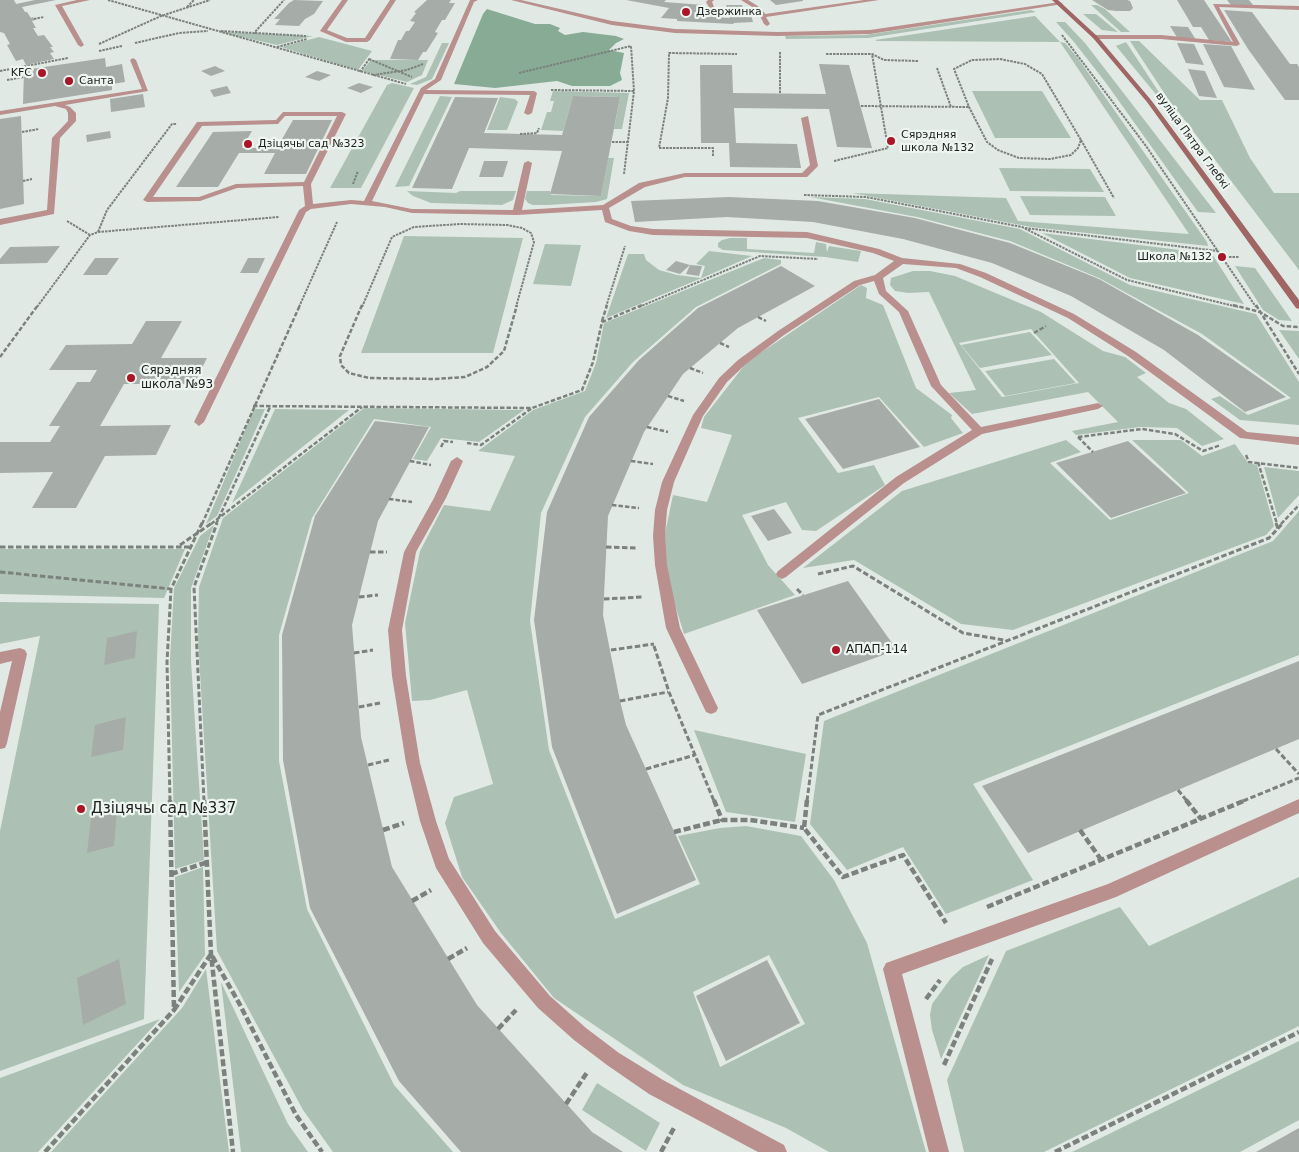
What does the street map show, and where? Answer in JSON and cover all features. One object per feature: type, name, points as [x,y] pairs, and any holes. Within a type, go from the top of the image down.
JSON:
[{"type":"main road","name":"вуліца Пятра Глебкі","points":[[1057,2],[1095,37],[1150,101],[1299,306]]},
{"type":"lane","points":[[81,45],[58,5],[87,0]]},
{"type":"lane","points":[[345,0],[323,31],[346,40],[367,40],[393,0]]},
{"type":"lane","points":[[367,203],[423,90],[438,80],[472,1],[475,0]]},
{"type":"lane","points":[[514,0],[612,23],[675,31],[778,34],[870,32],[1057,2]]},
{"type":"lane","points":[[711,0],[709,2],[715,13]]},
{"type":"lane","points":[[744,0],[759,9],[769,29],[778,34]]},
{"type":"lane","points":[[763,16],[876,0]]},
{"type":"lane","points":[[1095,37],[1161,37],[1237,44],[1215,5],[1299,8]]},
{"type":"lane","points":[[0,113],[146,90],[133,60]]},
{"type":"lane","points":[[423,90],[534,93],[528,113]]},
{"type":"lane","points":[[0,222],[51,212],[56,138],[72,121],[72,114],[68,108],[58,105]]},
{"type":"lane","points":[[199,422],[305,210],[307,184],[342,114],[283,114],[278,122],[200,124],[148,200],[200,199],[236,186],[307,184]]},
{"type":"lane","points":[[305,210],[351,202],[385,204],[412,211],[517,213],[605,207],[642,185],[685,175],[804,175],[814,166],[805,118]]},
{"type":"lane","points":[[517,213],[528,163]]},
{"type":"lane","points":[[605,207],[608,220],[630,228],[653,232],[807,235],[876,250],[901,260],[957,266],[1043,301],[1120,345],[1244,435],[1299,441]]},
{"type":"lane","points":[[710,708],[673,628],[661,565],[659,536],[661,510],[668,482],[698,415],[723,380],[742,362],[781,333],[856,283],[878,277],[901,260]]},
{"type":"lane","points":[[878,277],[882,292],[903,311],[936,386],[979,431]]},
{"type":"lane","points":[[782,574],[900,480],[979,431],[1098,406]]},
{"type":"lane","points":[[457,461],[440,498],[410,552],[395,630],[399,676],[413,763],[428,821],[442,863],[489,937],[544,1002],[580,1034],[656,1088],[777,1152]]},
{"type":"lane","points":[[0,658],[20,654],[0,743]]},
{"type":"lane","points":[[939,1152],[892,969],[1110,891],[1299,806]]},
{"type":"path","points":[[108,0],[423,90]]},
{"type":"path","points":[[185,8],[194,0]]},
{"type":"path","points":[[98,45],[161,16],[210,0]]},
{"type":"path","points":[[254,33],[284,0]]},
{"type":"path","points":[[1038,6],[1068,41],[1146,146],[1260,312],[1299,374]]},
{"type":"path","points":[[132,44],[179,33],[212,30],[311,36]]},
{"type":"path","points":[[94,52],[122,46]]},
{"type":"path","points":[[517,73],[631,46],[634,91],[621,197]]},
{"type":"path","points":[[814,166],[888,148],[871,48]]},
{"type":"path","points":[[780,50],[780,94]]},
{"type":"path","points":[[712,175],[714,148],[659,148],[668,98],[669,53],[743,54]]},
{"type":"path","points":[[779,54],[789,54]]},
{"type":"path","points":[[826,54],[872,54],[884,60],[918,61]]},
{"type":"path","points":[[0,72],[72,57]]},
{"type":"path","points":[[369,59],[417,79]]},
{"type":"path","points":[[1081,140],[1078,148],[1071,155],[1063,158],[1035,159],[998,150],[987,142],[969,107],[954,68],[972,60],[1000,59],[1025,64],[1042,74],[1081,140],[1114,198]]},
{"type":"path","points":[[372,75],[423,64]]},
{"type":"path","points":[[937,68],[951,107]]},
{"type":"path","points":[[7,80],[24,77]]},
{"type":"path","points":[[860,106],[969,107]]},
{"type":"path","points":[[22,132],[41,129],[41,121]]},
{"type":"path","points":[[98,232],[107,210],[172,124],[200,124]]},
{"type":"path","points":[[612,142],[628,142]]},
{"type":"path","points":[[796,195],[866,197],[1022,227],[1218,251]]},
{"type":"path","points":[[174,1010],[167,662],[171,589],[190,547],[198,535],[253,406],[341,213],[351,202]]},
{"type":"path","points":[[0,357],[90,235],[98,232],[290,216],[305,210]]},
{"type":"path","points":[[51,212],[90,235]]},
{"type":"path","points":[[427,225],[507,225],[530,233],[534,242],[504,350],[487,367],[465,377],[434,379],[369,378],[349,373],[341,365],[340,356],[392,237],[427,225]]},
{"type":"path","points":[[1022,227],[1127,280],[1260,312],[1282,326],[1299,327]]},
{"type":"path","points":[[440,448],[444,440],[481,445],[532,408],[582,390],[593,362],[602,322],[630,228]]},
{"type":"path","points":[[602,322],[760,256],[824,260]]},
{"type":"path","points":[[253,406],[532,408]]},
{"type":"path","points":[[180,546],[198,535],[362,406]]},
{"type":"path","points":[[233,1152],[211,954],[194,587],[219,517],[270,407]]},
{"type":"path","points":[[647,427],[676,434]]},
{"type":"path","points":[[1093,452],[1078,437],[1142,429],[1175,434],[1203,451],[1230,442]]},
{"type":"path","points":[[427,472],[436,456]]},
{"type":"path","points":[[410,461],[431,464]]},
{"type":"path","points":[[631,461],[655,464]]},
{"type":"path","points":[[1258,462],[1278,529]]},
{"type":"path","points":[[408,510],[416,495]]},
{"type":"path","points":[[389,499],[412,502]]},
{"type":"path","points":[[612,505],[640,508]]},
{"type":"path","points":[[954,920],[946,923],[903,855],[842,878],[804,828],[818,715],[1269,538],[1299,505]]},
{"type":"path","points":[[0,547],[190,547]]},
{"type":"path","points":[[606,547],[645,548]]},
{"type":"path","points":[[370,552],[392,552]]},
{"type":"path","points":[[816,574],[853,566],[963,633],[1006,641]]},
{"type":"path","points":[[0,572],[171,589]]},
{"type":"path","points":[[359,597],[385,595]]},
{"type":"path","points":[[604,599],[647,596]]},
{"type":"path","points":[[652,635],[668,692],[722,820]]},
{"type":"path","points":[[611,650],[654,644]]},
{"type":"path","points":[[354,653],[382,649]]},
{"type":"path","points":[[620,701],[668,692]]},
{"type":"path","points":[[359,707],[388,701]]},
{"type":"path","points":[[1276,749],[1299,774]]},
{"type":"path","points":[[646,768],[695,755]]},
{"type":"path","points":[[368,765],[395,758]]},
{"type":"path","points":[[981,910],[1299,778]]},
{"type":"path","points":[[1178,790],[1201,819]]},
{"type":"path","points":[[674,832],[722,820],[750,820],[804,828]]},
{"type":"path","points":[[383,830],[410,821]]},
{"type":"path","points":[[1080,830],[1102,861]]},
{"type":"path","points":[[171,874],[208,862]]},
{"type":"path","points":[[412,901],[433,888],[438,897]]},
{"type":"path","points":[[940,1074],[1025,892]]},
{"type":"path","points":[[448,959],[470,946],[464,938]]},
{"type":"path","points":[[44,1152],[174,1010],[211,954]]},
{"type":"path","points":[[211,954],[239,1003],[296,1115],[322,1152]]},
{"type":"path","points":[[925,1007],[926,1000],[937,982],[944,976]]},
{"type":"path","points":[[510,1002],[523,1016]]},
{"type":"path","points":[[498,1029],[516,1010]]},
{"type":"path","points":[[1055,1152],[1299,1032]]},
{"type":"path","points":[[582,1063],[597,1074]]},
{"type":"path","points":[[566,1104],[589,1069]]},
{"type":"path","points":[[661,1152],[676,1123],[685,1128]]},
{"type":"green space","points":[[1091,5],[1097,5],[1105,9],[1130,32],[1121,32]]},
{"type":"green space","points":[[487,9],[535,24],[550,24],[560,28],[558,31],[565,35],[583,32],[616,36],[624,39],[616,43],[609,50],[624,53],[620,73],[622,80],[610,86],[572,86],[557,81],[495,88],[454,84],[483,14]]},
{"type":"green space","points":[[1031,10],[1036,12],[868,38],[786,39],[785,36],[865,35]]},
{"type":"green space","points":[[1083,14],[1096,14],[1118,32],[1102,30]]},
{"type":"green space","points":[[1035,16],[1060,42],[875,40]]},
{"type":"green space","points":[[1056,22],[1065,22],[1085,43],[1216,213],[1198,212],[1106,83]]},
{"type":"green space","points":[[220,32],[313,36],[277,45]]},
{"type":"green space","points":[[319,37],[372,51],[358,70],[281,47]]},
{"type":"green space","points":[[1130,41],[1139,41],[1200,100],[1222,100],[1250,158],[1274,193],[1299,193],[1299,270],[1177,110],[1178,114]]},
{"type":"green space","points":[[1060,42],[1065,43],[1077,57],[1208,246],[1031,227],[852,193],[1006,198],[1018,221],[1189,234]]},
{"type":"green space","points":[[1126,42],[1168,106],[1168,109],[1116,46]]},
{"type":"green space","points":[[442,43],[449,43],[432,79],[417,85],[410,84],[426,77]]},
{"type":"green space","points":[[371,60],[428,60],[422,75],[407,82],[362,71]]},
{"type":"green space","points":[[392,83],[414,88],[361,188],[330,188],[387,85]]},
{"type":"green space","points":[[553,91],[629,93],[622,129],[614,129],[620,97],[573,96],[563,131],[541,130],[547,112],[551,112],[554,101],[550,101]]},
{"type":"green space","points":[[972,91],[1042,91],[1071,138],[995,138]]},
{"type":"green space","points":[[440,96],[452,97],[409,186],[395,187]]},
{"type":"green space","points":[[500,97],[515,99],[518,102],[507,130],[487,130]]},
{"type":"green space","points":[[608,158],[614,158],[607,199],[596,202],[533,205],[525,199],[527,191],[550,191],[551,195],[601,196]]},
{"type":"green space","points":[[999,168],[1090,169],[1104,192],[1010,191]]},
{"type":"green space","points":[[407,191],[456,193],[460,191],[516,191],[513,200],[502,205],[431,203],[413,196]]},
{"type":"green space","points":[[1020,196],[1105,197],[1116,216],[1030,215]]},
{"type":"green space","points":[[810,197],[865,199],[1020,229],[1130,285],[1256,314],[1299,382],[1299,425],[1240,420],[1211,399],[1220,396],[1248,415],[1291,398],[1202,334],[1099,278],[1010,241],[917,217]]},
{"type":"green space","points":[[1042,233],[1212,254],[1244,304],[1130,278]]},
{"type":"green space","points":[[404,236],[523,238],[493,353],[361,353]]},
{"type":"green space","points":[[747,238],[747,249],[814,253],[816,242],[826,244],[827,252],[829,246],[861,251],[858,262],[825,257],[723,250],[718,247],[718,243],[722,240]]},
{"type":"green space","points":[[545,244],[581,245],[571,286],[533,284]]},
{"type":"green space","points":[[709,251],[752,256],[702,278],[606,318],[628,254],[644,254],[646,260],[659,270],[677,275],[701,278],[705,266],[696,264]]},
{"type":"green space","points":[[764,258],[781,260],[781,264],[696,307],[633,362],[585,417],[541,513],[530,621],[549,750],[615,919],[700,884],[678,836],[720,828],[746,826],[801,836],[834,880],[867,943],[926,1152],[829,1152],[786,1128],[683,1085],[554,998],[501,933],[462,877],[445,823],[454,797],[493,784],[467,690],[430,700],[412,701],[405,623],[420,551],[444,505],[490,511],[515,456],[478,451],[533,410],[585,391],[596,363],[604,323]],"holes":[[[769,955],[805,1024],[720,1067],[693,992]]]},
{"type":"green space","points":[[1235,266],[1255,268],[1292,321],[1279,320],[1263,310]]},
{"type":"green space","points":[[913,271],[930,271],[955,276],[1041,312],[1103,351],[1125,357],[1146,373],[1137,377],[1169,403],[1186,409],[1224,439],[1202,446],[1177,428],[1140,427],[1076,435],[1072,431],[1118,422],[1088,392],[972,414],[949,393],[976,390],[929,292],[908,293],[895,291],[890,285],[891,278]],"holes":[[[1031,329],[1079,383],[1002,397],[959,343]]]},
{"type":"green space","points":[[861,285],[867,288],[866,298],[883,305],[916,388],[952,415],[951,418],[963,433],[924,447],[879,397],[798,418],[838,473],[874,465],[885,485],[816,531],[802,530],[786,502],[742,515],[768,565],[795,595],[684,634],[671,592],[663,543],[673,495],[707,502],[732,435],[701,428],[704,417],[747,362]]},
{"type":"green space","points":[[1279,330],[1299,331],[1299,359]]},
{"type":"green space","points":[[1030,332],[1052,355],[980,368],[961,345]]},
{"type":"green space","points":[[1054,359],[1076,383],[1005,396],[985,371]]},
{"type":"green space","points":[[364,408],[524,410],[479,442],[441,438],[427,461],[413,459],[431,427],[374,419],[312,518],[279,635],[279,761],[307,909],[394,1085],[453,1152],[333,1152],[303,1110],[217,951],[198,640],[199,587],[223,518]]},
{"type":"green space","points":[[254,409],[265,409],[217,516],[206,524]]},
{"type":"green space","points":[[275,409],[349,410],[232,503]]},
{"type":"green space","points":[[1066,440],[1081,452],[1050,463],[1110,520],[1189,493],[1132,440],[1181,440],[1202,456],[1235,444],[1248,463],[1257,465],[1274,526],[1266,535],[1013,630],[961,624],[854,560],[803,568],[902,491]]},
{"type":"green space","points":[[1264,467],[1299,471],[1299,495],[1278,518]]},
{"type":"green space","points":[[1299,511],[1299,655],[973,784],[1033,880],[946,914],[903,847],[847,870],[810,824],[824,721],[1273,541]]},
{"type":"green space","points":[[214,525],[191,588],[191,661],[204,860],[175,869],[170,659],[174,588],[200,536]]},
{"type":"green space","points":[[0,549],[185,549],[164,598],[0,594]]},
{"type":"green space","name":"Дзіцячы сад №337","points":[[0,602],[159,604],[144,1019],[0,1071],[0,831],[40,636],[0,644]]},
{"type":"green space","points":[[694,730],[806,754],[795,822],[726,812]]},
{"type":"green space","points":[[203,867],[205,955],[179,992],[175,877]]},
{"type":"green space","points":[[1299,877],[1299,1026],[1044,1152],[964,1152],[947,1080],[1006,951],[1120,907],[1149,946]]},
{"type":"green space","points":[[989,955],[941,1059],[932,1030],[930,1015],[932,1004],[951,978],[963,967]]},
{"type":"green space","points":[[206,969],[229,1152],[51,1152],[182,1008]]},
{"type":"green space","points":[[221,982],[288,1124],[308,1152],[241,1152]]},
{"type":"green space","points":[[160,1019],[38,1152],[0,1152],[0,1078]]},
{"type":"green space","points":[[1299,1041],[1299,1120],[1240,1152],[1072,1152]]},
{"type":"green space","points":[[597,1083],[660,1123],[646,1151],[582,1110]]},
{"type":"building","points":[[0,0],[14,0],[16,4],[35,0],[56,0],[22,7],[35,20],[32,21],[36,28],[33,28],[38,36],[44,35],[53,47],[50,47],[54,52],[50,53],[54,59],[26,65],[23,59],[16,61],[7,45],[10,44],[4,33],[0,32]]},
{"type":"building","points":[[294,0],[323,1],[314,14],[305,19],[299,26],[275,25],[280,19],[274,19]]},
{"type":"building","points":[[427,0],[451,0],[449,3],[455,3],[445,20],[442,20],[435,32],[438,33],[426,52],[423,52],[418,60],[390,59],[398,40],[401,40],[406,31],[409,31],[415,22],[410,21],[416,13],[414,12]]},
{"type":"building","points":[[626,0],[666,0],[664,2],[704,5],[701,16],[730,18],[726,5],[742,5],[743,8],[749,8],[753,22],[733,24],[677,21],[677,19],[661,18],[669,8]]},
{"type":"building","points":[[770,0],[803,0],[803,1],[776,5]]},
{"type":"building","points":[[1092,0],[1127,0],[1130,1],[1133,8],[1130,11],[1108,10]]},
{"type":"building","points":[[1177,0],[1204,0],[1232,42],[1209,40],[1201,27],[1193,27]]},
{"type":"building","points":[[1227,0],[1249,0],[1254,6],[1231,5]]},
{"type":"building","points":[[1224,10],[1252,12],[1290,64],[1297,64],[1299,67],[1299,100],[1285,100],[1248,49]]},
{"type":"building","points":[[1170,26],[1188,27],[1196,40],[1178,39]]},
{"type":"building","points":[[1177,43],[1194,44],[1204,65],[1186,63]]},
{"type":"building","points":[[1203,44],[1231,46],[1255,90],[1224,87]]},
{"type":"building","points":[[105,58],[106,67],[122,64],[125,82],[112,84],[112,90],[23,104],[24,70]]},
{"type":"building","points":[[819,64],[849,65],[872,148],[837,147],[829,109],[734,108],[736,143],[797,144],[801,168],[730,167],[729,143],[701,143],[700,65],[732,65],[733,93],[826,94]]},
{"type":"building","points":[[215,66],[225,71],[211,76],[201,71]]},
{"type":"building","points":[[1188,69],[1205,71],[1217,98],[1199,96]]},
{"type":"building","points":[[317,71],[331,75],[319,81],[305,77]]},
{"type":"building","points":[[359,83],[373,87],[361,93],[347,88]]},
{"type":"building","points":[[227,86],[231,93],[214,97],[210,90]]},
{"type":"building","points":[[143,94],[145,107],[111,112],[110,99]]},
{"type":"building","points":[[573,96],[620,97],[601,196],[550,194],[562,151],[469,148],[452,189],[412,188],[455,97],[498,98],[484,133],[562,135]]},
{"type":"building","points":[[21,116],[24,204],[0,209],[0,119]]},
{"type":"building","points":[[293,120],[332,120],[306,174],[264,174],[275,153],[239,153],[218,187],[176,187],[213,132],[252,131],[242,148],[277,148]]},
{"type":"building","points":[[110,131],[111,138],[87,142],[86,135]]},
{"type":"building","points":[[484,161],[508,161],[503,177],[479,177]]},
{"type":"building","points":[[729,197],[818,201],[915,218],[1010,243],[1099,279],[1198,335],[1286,397],[1245,412],[1164,350],[1071,296],[992,263],[903,239],[813,222],[727,217],[635,222],[631,201]]},
{"type":"building","points":[[60,246],[47,263],[0,264],[0,259],[10,247]]},
{"type":"building","points":[[95,258],[119,258],[107,275],[83,275]]},
{"type":"building","points":[[248,258],[265,258],[258,273],[240,273]]},
{"type":"building","points":[[676,261],[690,265],[680,274],[666,270]]},
{"type":"building","points":[[690,265],[702,266],[699,276],[686,274]]},
{"type":"building","points":[[781,266],[815,286],[738,328],[683,374],[644,432],[608,516],[603,615],[620,701],[626,725],[696,880],[617,914],[552,747],[534,620],[547,512],[589,417],[639,360],[698,308]]},
{"type":"building","points":[[146,321],[182,321],[161,358],[207,358],[194,384],[124,384],[100,426],[171,425],[156,455],[105,456],[76,508],[32,508],[53,472],[0,473],[0,442],[50,442],[60,426],[49,426],[77,382],[90,382],[97,370],[49,370],[66,345],[132,344]]},
{"type":"building","points":[[879,399],[920,447],[843,469],[805,419]]},
{"type":"building","points":[[375,421],[429,427],[378,521],[352,625],[361,737],[392,867],[477,1005],[592,1132],[623,1152],[461,1152],[399,1081],[310,908],[283,760],[282,635],[315,516]]},
{"type":"building","points":[[1128,441],[1186,493],[1111,518],[1056,463]]},
{"type":"building","points":[[774,509],[792,533],[768,541],[751,516]]},
{"type":"building","points":[[848,581],[897,650],[802,684],[757,610]]},
{"type":"building","points":[[137,631],[135,658],[104,665],[107,638]]},
{"type":"building","points":[[1299,661],[1299,739],[1028,853],[982,786]]},
{"type":"building","points":[[126,717],[123,750],[91,757],[95,725]]},
{"type":"building","points":[[117,812],[114,846],[87,853],[91,818]]},
{"type":"building","points":[[119,959],[126,1004],[83,1025],[77,978]]},
{"type":"building","points":[[767,960],[800,1023],[726,1061],[696,996]]},
{"type":"building","points":[[1299,1128],[1299,1152],[1256,1152]]},
{"type":"place","name":"Дзержинка","points":[[686,12]]},
{"type":"place","name":"KFC","points":[[42,73]]},
{"type":"place","name":"Санта","points":[[69,81]]},
{"type":"place","name":"Сярэдняя школа №132","points":[[891,141]]},
{"type":"place","name":"Дзіцячы сад №323","points":[[248,144]]},
{"type":"place","name":"Школа №132","points":[[1222,257]]},
{"type":"place","name":"Сярэдняя школа №93","points":[[131,378]]},
{"type":"place","name":"АПАП-114","points":[[836,650]]},
{"type":"place","name":"Дзіцячы сад №337","points":[[81,809]]}]
